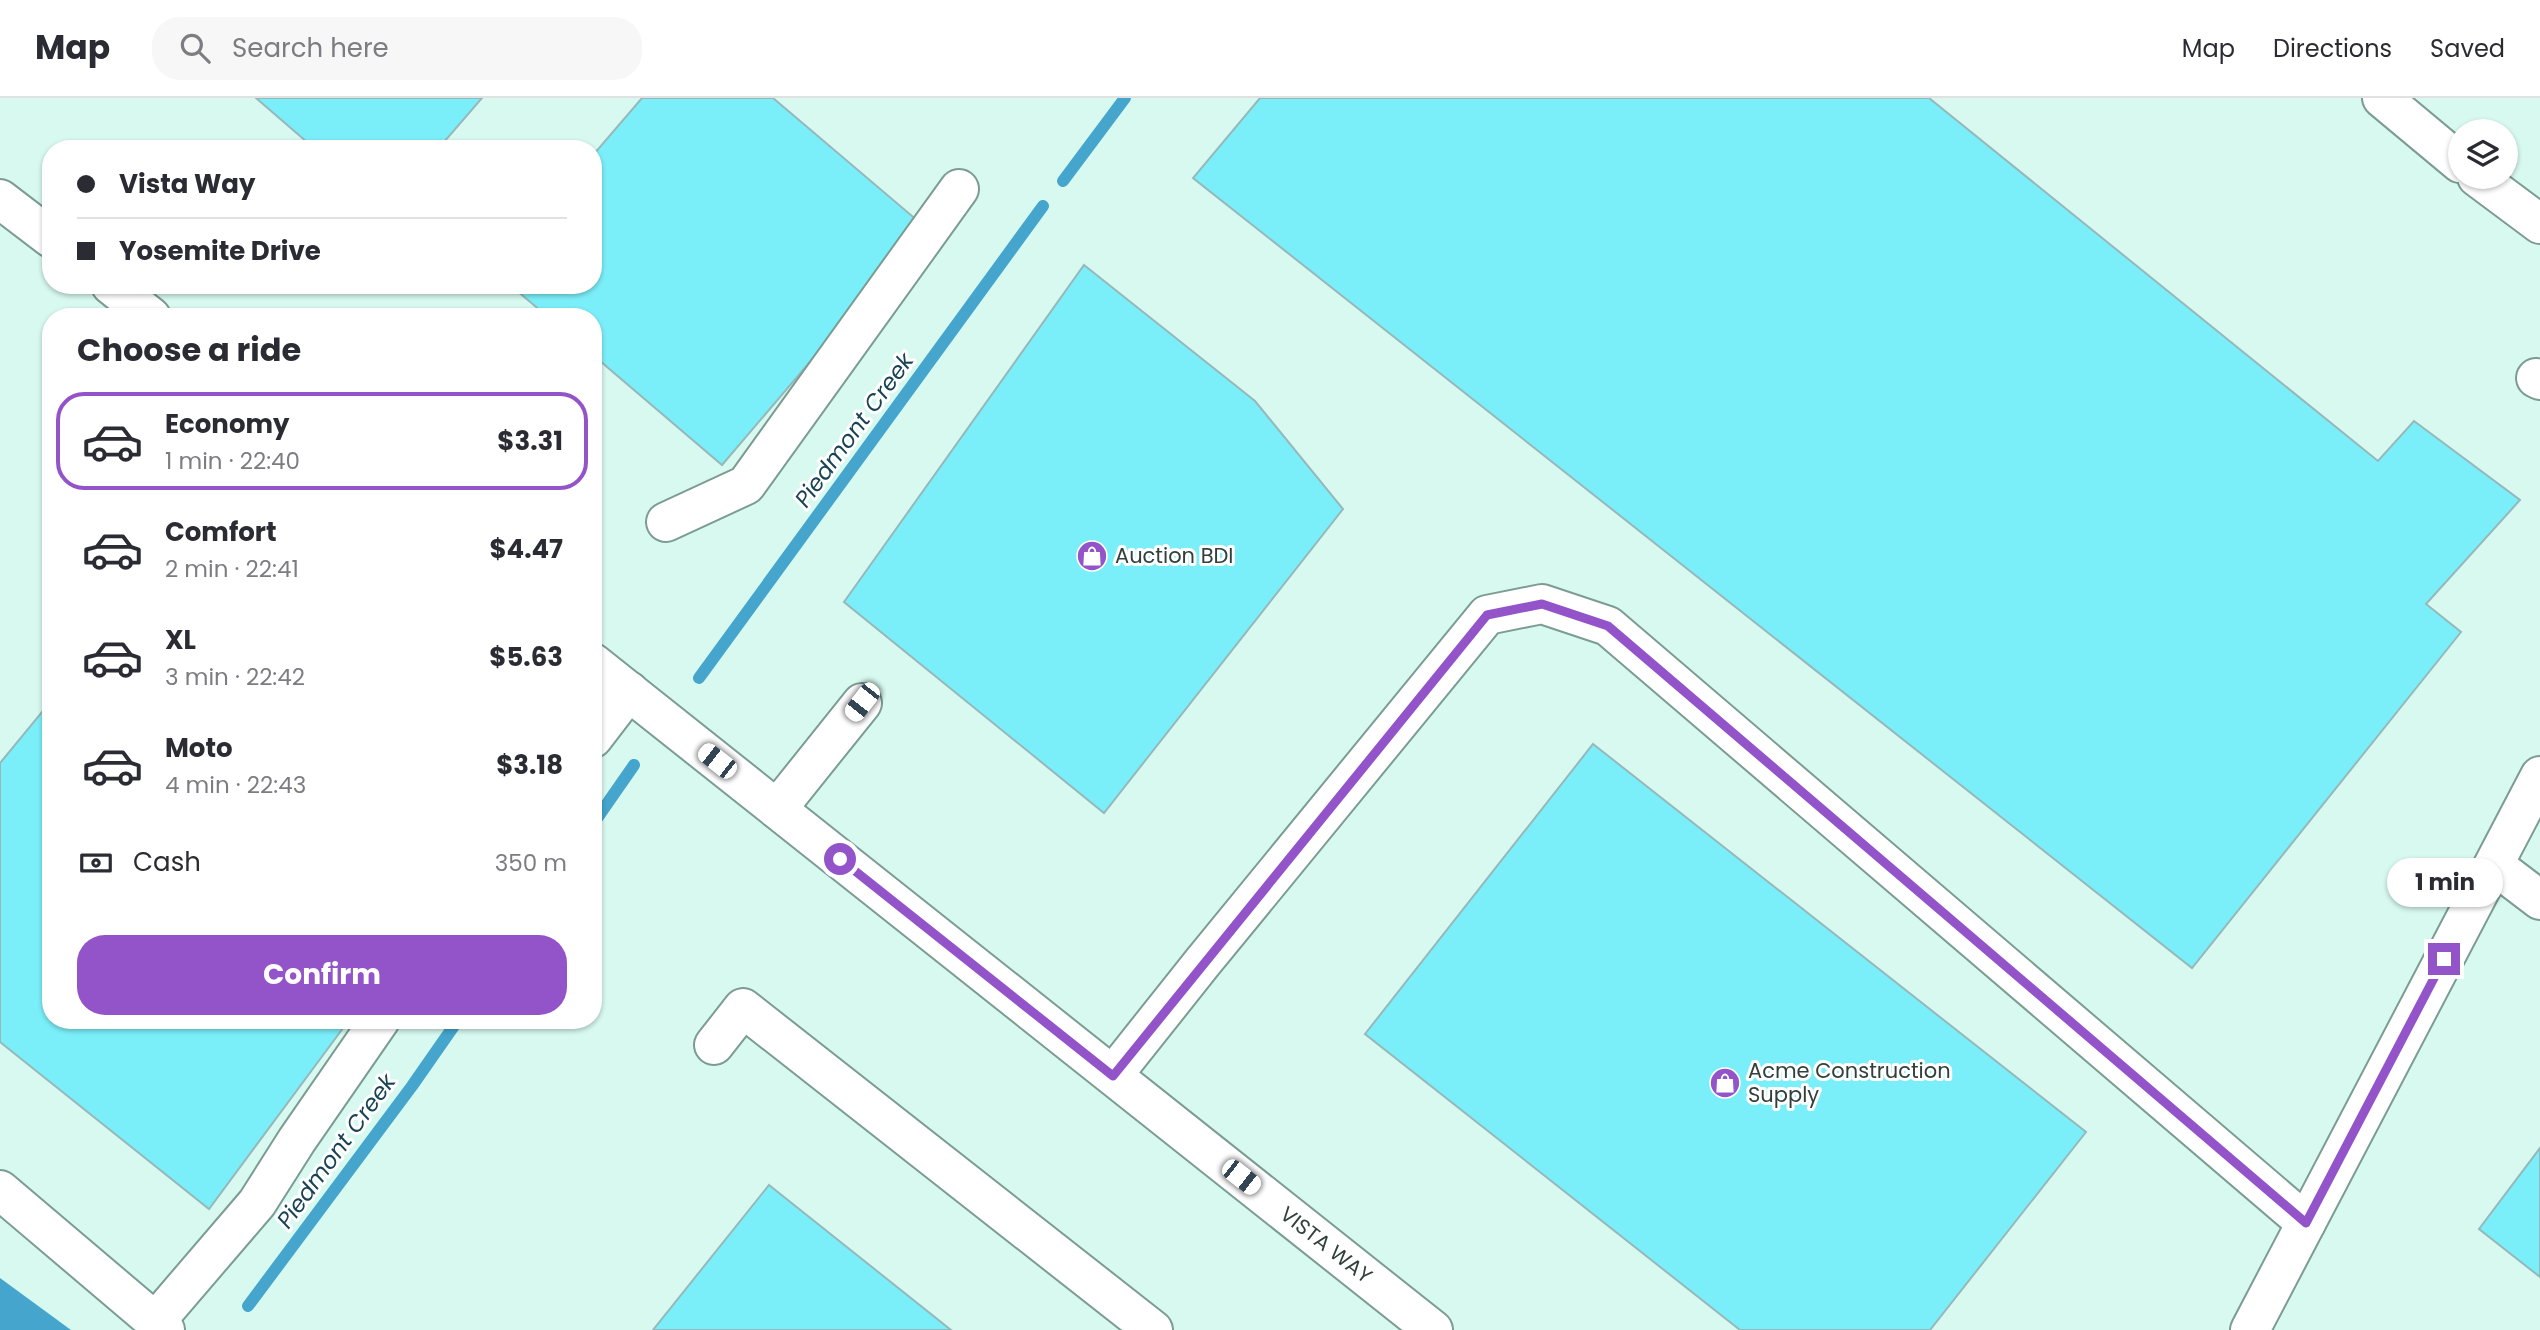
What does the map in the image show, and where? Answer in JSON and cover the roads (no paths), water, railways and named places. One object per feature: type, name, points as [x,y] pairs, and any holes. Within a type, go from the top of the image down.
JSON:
[{"type":"street","points":[[2382,98],[2448,153]]},
{"type":"street","points":[[2493,189],[2540,224]]},
{"type":"street","points":[[666,523],[746,485],[959,190]]},
{"type":"street","points":[[0,199],[42,231]]},
{"type":"street","points":[[122,294],[140,308]]},
{"type":"street","points":[[1113,1076],[1487,615],[1542,604],[1608,626],[2306,1223]]},
{"type":"street","name":"VISTA WAY","points":[[602,670],[1433,1330]]},
{"type":"street","points":[[602,726],[629,691]]},
{"type":"street","points":[[777,809],[862,702]]},
{"type":"street","points":[[2256,1327],[2306,1223],[2540,776]]},
{"type":"street","points":[[2494,865],[2540,900]]},
{"type":"street","points":[[715,1045],[743,1008],[1153,1330]]},
{"type":"street","points":[[0,1190],[160,1326],[257,1203],[374,1029]]},
{"type":"water","points":[[0,1278],[71,1330],[0,1330]]},
{"type":"waterway","name":"Piedmont Creek","points":[[1063,181],[1125,98]]},
{"type":"waterway","name":"Piedmont Creek","points":[[699,678],[1043,206]]},
{"type":"waterway","name":"Piedmont Creek","points":[[602,811],[634,765]]},
{"type":"waterway","name":"Piedmont Creek","points":[[248,1306],[452,1029]]},
{"type":"place","name":"Auction BDI","points":[[1092,556]]},
{"type":"place","name":"Acme Construction Supply","points":[[1725,1083]]}]
